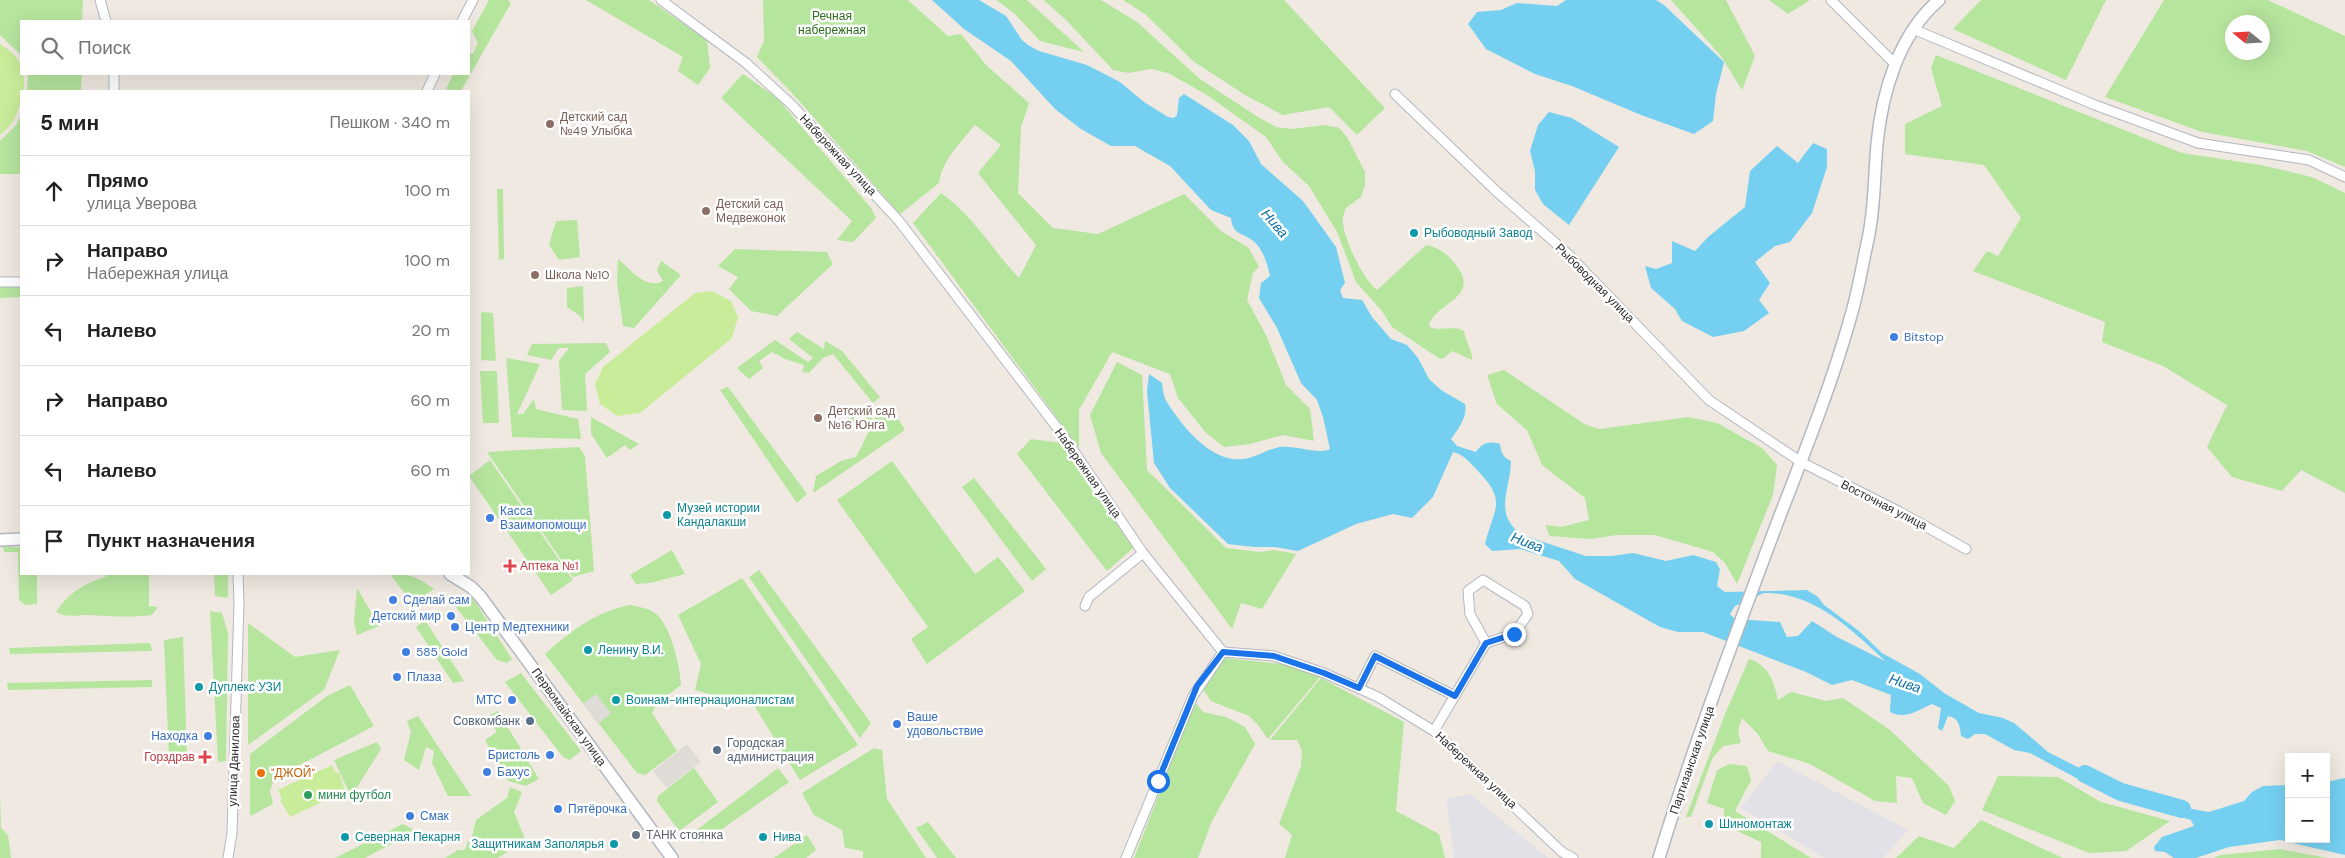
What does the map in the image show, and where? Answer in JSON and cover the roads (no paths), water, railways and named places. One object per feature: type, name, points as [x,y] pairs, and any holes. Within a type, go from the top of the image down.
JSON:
[{"type":"main road","name":"Партизанская улица","points":[[1659,858],[1726,662],[1801,462],[1851,318],[1869,234],[1878,141],[1887,90],[1895,64],[1913,29],[1929,8],[1939,0]]},
{"type":"main road","points":[[0,540],[20,539]]},
{"type":"main road","name":"Первомайская улица","points":[[459,577],[480,596],[672,858]]},
{"type":"street","points":[[100,0],[106,20]]},
{"type":"street","points":[[462,20],[472,0]]},
{"type":"street","name":"Набережная улица","points":[[661,0],[746,63],[791,104],[899,221],[1065,438],[1143,553],[1223,652],[1274,656],[1324,673],[1378,697],[1434,730],[1562,852],[1573,858]]},
{"type":"street","points":[[1831,0],[1895,64]]},
{"type":"street","points":[[1913,29],[2094,105],[2198,143],[2309,160],[2345,177]]},
{"type":"street","points":[[114,75],[114,90]]},
{"type":"street","points":[[427,90],[435,75]]},
{"type":"street","name":"Рыбоводная улица","points":[[1395,94],[1490,185],[1568,254],[1709,400],[1801,462]]},
{"type":"street","points":[[0,282],[20,282]]},
{"type":"street","name":"Восточная улица","points":[[1801,462],[1900,512],[1966,549]]},
{"type":"street","points":[[1085,606],[1089,597],[1143,553]]},
{"type":"street","name":"улица Данилова","points":[[228,858],[232,833],[238,575]]},
{"type":"street","points":[[1434,730],[1486,643],[1514,634],[1528,614],[1525,606],[1483,580],[1468,591],[1470,614],[1486,643]]},
{"type":"street","points":[[1126,858],[1192,696],[1197,686],[1223,652]]},
{"type":"street","points":[[1359,688],[1375,656],[1455,696]]},
{"type":"water","name":"Нива","points":[[932,0],[979,0],[1006,16],[1022,40],[1028,45],[1039,51],[1087,65],[1120,82],[1144,102],[1168,117],[1174,118],[1177,115],[1179,98],[1184,94],[1233,125],[1249,141],[1261,164],[1303,201],[1336,247],[1345,283],[1340,290],[1343,298],[1362,300],[1372,317],[1391,339],[1407,345],[1418,358],[1429,379],[1441,390],[1465,404],[1464,418],[1451,439],[1457,446],[1476,452],[1486,443],[1500,444],[1503,454],[1511,461],[1505,509],[1513,527],[1522,535],[1586,556],[1612,556],[1633,553],[1666,561],[1693,555],[1716,562],[1720,569],[1717,586],[1725,592],[1807,590],[1859,631],[1882,653],[1920,674],[1944,693],[1979,713],[2003,718],[2014,723],[2048,752],[2087,772],[2117,792],[2142,800],[2209,812],[2244,801],[2252,792],[2263,786],[2285,785],[2285,841],[2280,840],[2229,847],[2196,858],[2174,858],[2165,852],[2155,851],[2154,847],[2162,837],[2194,826],[2191,820],[2115,799],[2030,753],[2014,750],[1985,734],[1975,734],[1968,739],[1961,736],[1958,723],[1952,717],[1948,716],[1942,731],[1938,728],[1941,708],[1932,704],[1906,715],[1890,712],[1891,695],[1852,680],[1832,685],[1806,672],[1703,632],[1678,632],[1660,627],[1575,579],[1559,561],[1520,549],[1492,551],[1485,544],[1495,513],[1496,498],[1493,490],[1466,459],[1453,452],[1433,497],[1412,518],[1393,514],[1356,524],[1298,551],[1275,547],[1228,544],[1170,488],[1154,463],[1147,391],[1149,374],[1162,383],[1166,400],[1189,432],[1209,449],[1231,459],[1252,457],[1280,447],[1319,451],[1330,449],[1317,400],[1301,383],[1277,328],[1259,298],[1261,283],[1270,276],[1262,251],[1256,243],[1236,230],[1231,218],[1211,210],[1170,166],[1135,146],[1111,146],[1081,129],[1055,109],[1011,61],[964,29]],"holes":[[[1764,593],[1782,594],[1815,606],[1845,625],[1885,661],[1837,637],[1812,621],[1798,636],[1787,637],[1780,622],[1735,619],[1730,614],[1735,606]]]},
{"type":"water","points":[[1566,0],[1656,0],[1664,5],[1724,62],[1716,94],[1713,121],[1694,134],[1641,115],[1572,86],[1535,74],[1486,49],[1468,24],[1477,12],[1501,10],[1517,3],[1557,6]]},
{"type":"water","points":[[1549,112],[1572,118],[1619,147],[1569,225],[1543,204],[1535,190],[1535,171],[1530,151],[1538,125]]},
{"type":"water","points":[[1813,143],[1827,149],[1827,167],[1812,213],[1790,242],[1775,246],[1755,262],[1770,283],[1759,300],[1769,313],[1744,331],[1713,337],[1682,321],[1675,309],[1651,288],[1645,266],[1656,269],[1672,263],[1672,241],[1695,251],[1708,237],[1745,207],[1750,171],[1777,146],[1798,163]]},
{"type":"water","name":"Нива","points":[[2345,778],[2345,855],[2293,843],[2330,843],[2330,781]]},
{"type":"waterway","name":"Нива","points":[[2085,774],[2121,792],[2182,809]]},
{"type":"place","name":"Детский сад №49 Улыбка","points":[[550,124]]},
{"type":"place","name":"Детский сад Медвежонок","points":[[706,211]]},
{"type":"place","name":"Рыбоводный Завод","points":[[1414,233]]},
{"type":"place","name":"Школа №10","points":[[535,275]]},
{"type":"place","name":"Bitstop","points":[[1894,337]]},
{"type":"place","name":"Детский сад №16 Юнга","points":[[818,418]]},
{"type":"place","name":"Музей истории Кандалакши","points":[[667,515]]},
{"type":"place","name":"Касса Взаимопомощи","points":[[490,518]]},
{"type":"place","name":"Аптека №1","points":[[510,566]]},
{"type":"place","name":"Сделай сам","points":[[393,600]]},
{"type":"place","name":"Детский мир","points":[[451,616]]},
{"type":"place","name":"Центр Медтехники","points":[[455,627]]},
{"type":"place","name":"Ленину В.И.","points":[[588,650]]},
{"type":"place","name":"585 Gold","points":[[406,652]]},
{"type":"place","name":"Плаза","points":[[397,677]]},
{"type":"place","name":"Дуплекс УЗИ","points":[[199,687]]},
{"type":"place","name":"МТС","points":[[512,700]]},
{"type":"place","name":"Воинам-интернационалистам","points":[[616,700]]},
{"type":"place","name":"Совкомбанк","points":[[530,721]]},
{"type":"place","name":"Ваше удовольствие","points":[[897,724]]},
{"type":"place","name":"Находка","points":[[208,736]]},
{"type":"place","name":"Городская администрация","points":[[717,750]]},
{"type":"place","name":"Бристоль","points":[[550,755]]},
{"type":"place","name":"Горздрав","points":[[205,757]]},
{"type":"place","name":"Бахус","points":[[487,772]]},
{"type":"place","name":"\"ДЖОЙ\"","points":[[261,773]]},
{"type":"place","name":"мини футбол","points":[[308,795]]},
{"type":"place","name":"Пятёрочка","points":[[558,809]]},
{"type":"place","name":"Смак","points":[[410,816]]},
{"type":"place","name":"Шиномонтаж","points":[[1709,824]]},
{"type":"place","name":"ТАНК стоянка","points":[[636,835]]},
{"type":"place","name":"Северная Пекарня","points":[[345,837]]},
{"type":"place","name":"Нива","points":[[763,837]]},
{"type":"place","name":"Защитникам Заполярья","points":[[614,844]]},
{"type":"park label","name":"Речная набережная","points":[[832,23]]}]
